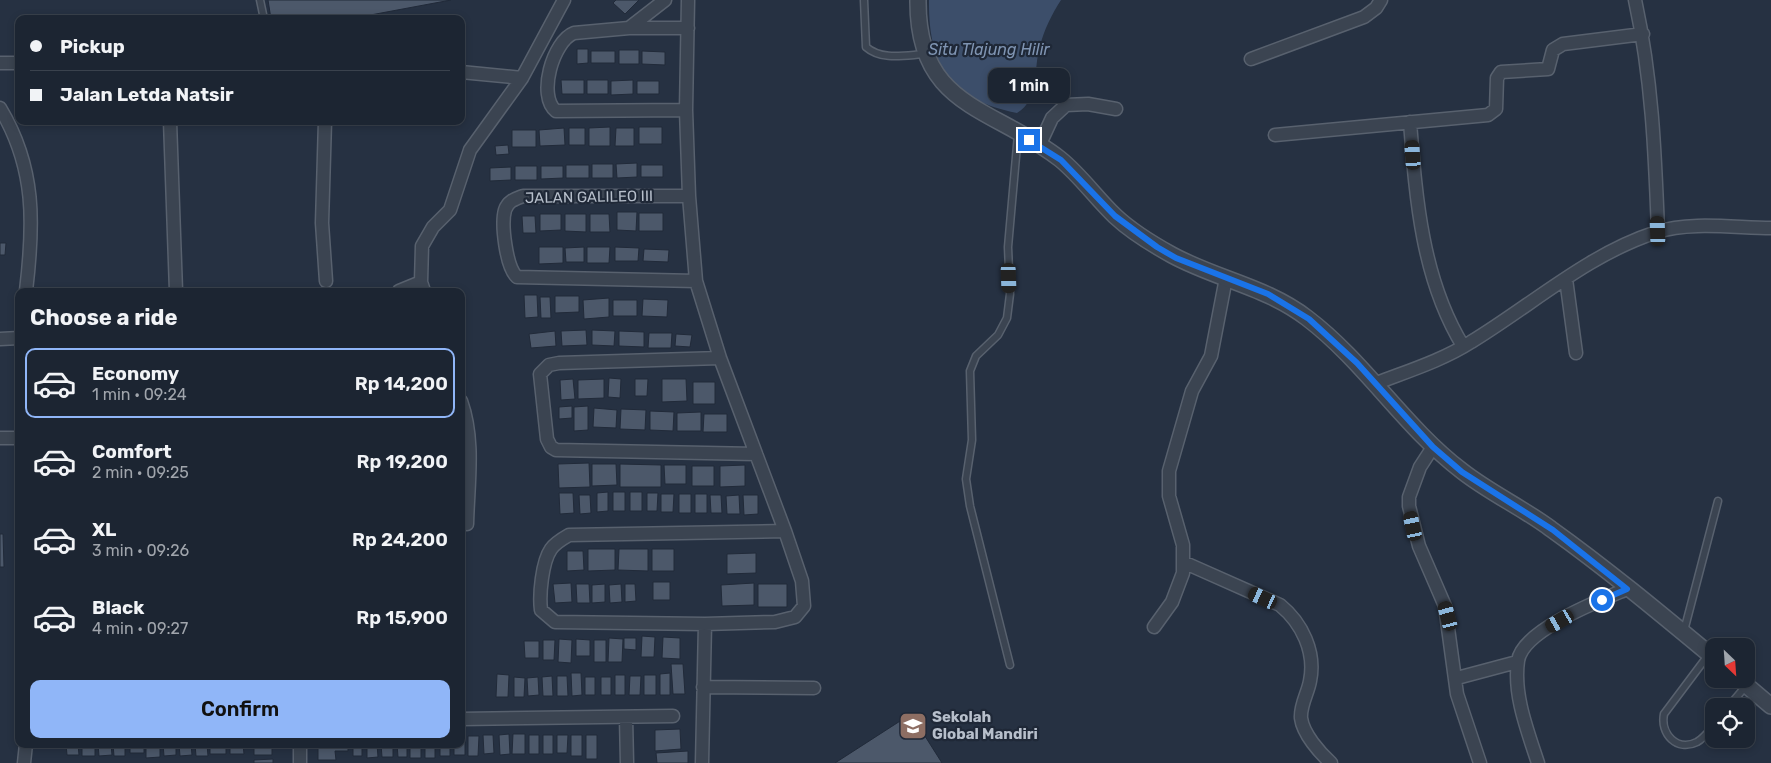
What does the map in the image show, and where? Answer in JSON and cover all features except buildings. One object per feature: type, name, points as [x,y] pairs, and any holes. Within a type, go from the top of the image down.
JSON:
[{"type":"street","points":[[423,287],[422,246],[433,227],[450,210],[474,143],[522,78],[564,0]]},
{"type":"street","points":[[629,28],[665,0]]},
{"type":"street","points":[[688,0],[686,110],[689,196],[696,281],[720,358],[785,531],[804,594],[802,611],[789,620],[775,622],[705,624],[554,622],[541,610],[540,599],[550,550],[557,542],[569,535],[785,531]]},
{"type":"street","points":[[918,0],[918,20],[926,54],[940,80],[953,94],[969,106],[1039,146],[1071,169],[1105,206],[1131,230],[1176,258],[1268,294],[1291,306],[1324,332],[1376,383],[1433,447],[1462,472],[1553,530],[1684,632],[1705,651]]},
{"type":"street","points":[[1251,58],[1364,17],[1376,8],[1381,0]]},
{"type":"street","points":[[1635,0],[1643,34],[1654,116],[1658,231]]},
{"type":"street","points":[[686,110],[556,111],[548,102],[548,79],[560,44],[566,36],[574,32],[629,28],[688,28]]},
{"type":"street","points":[[1275,135],[1488,116],[1496,109],[1498,78],[1501,72],[1548,69],[1553,50],[1563,44],[1643,34]]},
{"type":"street","points":[[0,63],[15,63]]},
{"type":"street","points":[[465,72],[522,78]]},
{"type":"street","points":[[1039,146],[1052,118],[1066,105],[1088,104],[1116,109]]},
{"type":"street","points":[[0,108],[21,153],[30,190],[32,215],[26,288]]},
{"type":"street","points":[[1410,122],[1421,231],[1441,300],[1463,346]]},
{"type":"street","points":[[170,125],[176,288]]},
{"type":"street","points":[[325,125],[322,223],[326,281]]},
{"type":"street","name":"JALAN GALILEO III","points":[[689,196],[523,196],[512,200],[506,209],[504,246],[517,277],[696,281]]},
{"type":"street","points":[[1376,383],[1463,346],[1566,279],[1617,249],[1658,231],[1683,227],[1771,228]]},
{"type":"street","points":[[1154,627],[1172,602],[1183,573],[1183,545],[1169,496],[1169,471],[1192,392],[1211,356],[1226,278]]},
{"type":"street","points":[[1566,279],[1576,352]]},
{"type":"street","points":[[0,339],[15,338]]},
{"type":"street","points":[[720,358],[558,363],[549,366],[540,374],[547,439],[551,447],[556,450],[756,454]]},
{"type":"street","points":[[465,413],[468,422],[470,458],[467,524]]},
{"type":"street","points":[[0,438],[15,438]]},
{"type":"street","points":[[1433,447],[1420,467],[1409,497],[1409,506],[1419,546],[1446,606],[1457,694],[1480,763]]},
{"type":"street","points":[[1183,562],[1280,605],[1293,616],[1302,630],[1311,658],[1310,681],[1301,719],[1317,750],[1331,763]]},
{"type":"street","points":[[1538,763],[1524,720],[1517,662],[1524,647],[1536,635],[1589,606],[1627,589]]},
{"type":"street","points":[[702,763],[705,624]]},
{"type":"street","points":[[1456,678],[1517,662]]},
{"type":"street","points":[[703,687],[814,688]]},
{"type":"street","points":[[1750,688],[1771,706]]},
{"type":"street","points":[[465,719],[673,716]]},
{"type":"street","points":[[626,717],[627,763]]},
{"type":"street","points":[[19,763],[20,748]]},
{"type":"street","points":[[24,763],[26,748]]},
{"type":"street","points":[[300,748],[300,763]]},
{"type":"lane","points":[[260,0],[263,15]]},
{"type":"lane","points":[[864,0],[866,47],[874,54],[884,56],[926,54]]},
{"type":"lane","points":[[1010,665],[970,506],[966,479],[972,440],[970,371],[976,356],[998,335],[1007,318],[1010,294],[1008,247],[1018,134]]},
{"type":"lane","points":[[1684,632],[1718,501]]},
{"type":"lane","points":[[1705,663],[1664,714],[1662,722],[1667,736],[1672,740],[1685,744],[1698,741],[1705,734]]},
{"type":"water","name":"Situ Tlajung Hilir","points":[[929,0],[1061,0],[1051,16],[1044,34],[1038,55],[1033,92],[1024,107],[1017,113],[994,107],[975,99],[960,89],[948,76],[939,61],[933,43]]},
{"type":"place","name":"Sekolah Global Mandiri","points":[[913,726]]},
{"type":"route","points":[[1029,140],[1061,160],[1115,216],[1131,230],[1157,247],[1176,258],[1268,294],[1291,306],[1309,319],[1357,363],[1433,447],[1462,472],[1553,530],[1627,589],[1602,600]]}]
